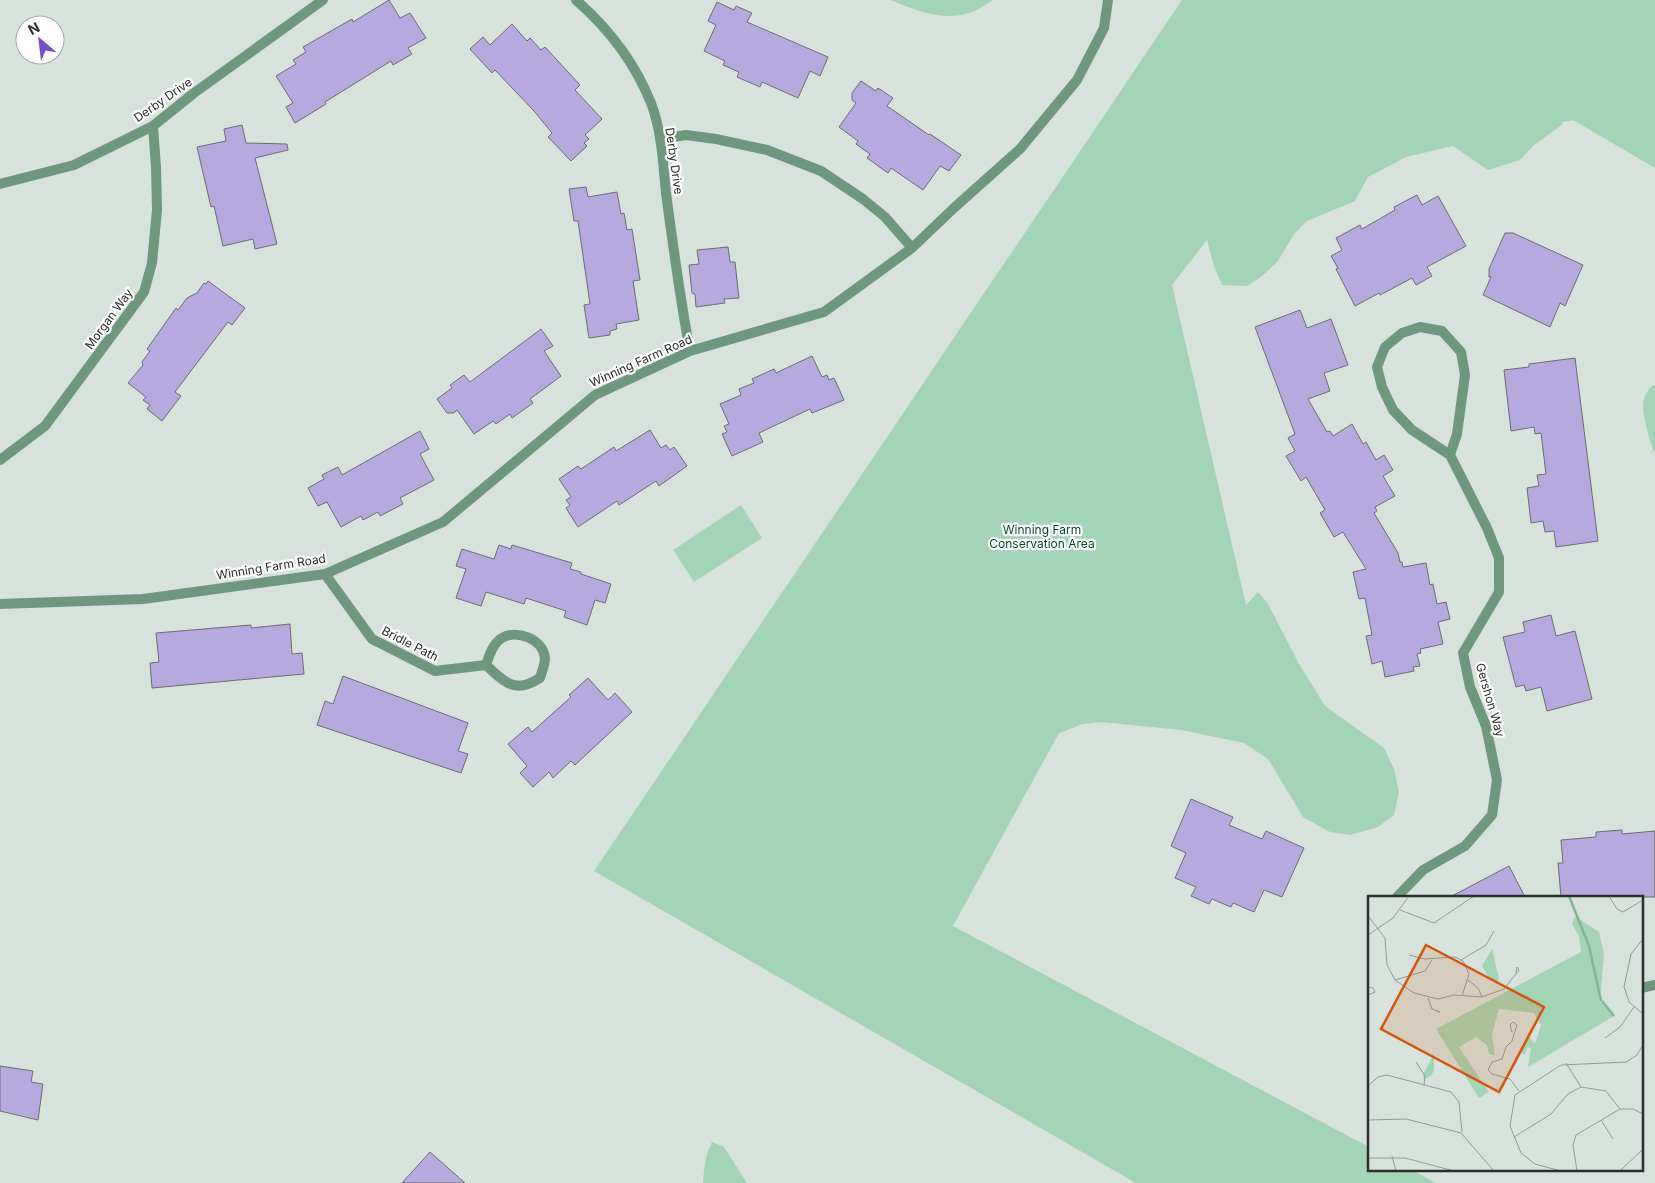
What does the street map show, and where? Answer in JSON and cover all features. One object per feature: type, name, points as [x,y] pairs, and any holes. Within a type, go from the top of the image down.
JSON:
[{"type":"street","name":"Derby Drive","points":[[0,184],[74,165],[153,126],[194,93],[323,0]]},
{"type":"street","name":"Derby Drive","points":[[576,0],[612,36],[634,67],[652,104],[660,139],[682,307],[690,351]]},
{"type":"street","name":"Winning Farm Road","points":[[0,604],[143,599],[326,574],[443,522],[595,395],[690,351],[824,312],[912,248],[1020,149],[1077,80],[1104,28],[1108,0]]},
{"type":"street","name":"Morgan Way","points":[[0,460],[45,426],[144,292],[152,263],[157,210],[153,126]]},
{"type":"street","points":[[660,139],[686,136],[716,139],[767,150],[821,171],[863,199],[885,217],[912,248]]},
{"type":"street","name":"Gershon Way","points":[[1398,896],[1423,870],[1465,846],[1476,834],[1492,815],[1498,780],[1486,726],[1470,686],[1463,652],[1499,592],[1499,558],[1487,528],[1450,455],[1412,430],[1393,410],[1382,387],[1378,367],[1386,347],[1402,333],[1420,327],[1442,331],[1461,352],[1465,374],[1457,434],[1450,455]]},
{"type":"street","name":"Bridle Path","points":[[326,574],[372,639],[435,671],[486,665]]},
{"type":"street","points":[[518,634],[531,638],[540,647],[545,656],[540,678],[521,686],[508,684],[486,665],[492,649],[501,638],[518,634]]},
{"type":"street","points":[[1642,988],[1655,985]]},
{"type":"green space","points":[[890,0],[993,0],[967,14],[942,16],[917,10]]},
{"type":"green space","name":"Winning Farm Conservation Area","points":[[1182,0],[1655,0],[1655,168],[1573,120],[1563,122],[1562,125],[1534,145],[1520,160],[1488,170],[1453,146],[1406,157],[1368,177],[1355,201],[1307,221],[1294,234],[1278,261],[1262,276],[1247,286],[1222,285],[1214,266],[1207,240],[1172,285],[1246,605],[1258,592],[1268,604],[1298,662],[1325,706],[1384,748],[1394,769],[1399,792],[1394,815],[1378,827],[1350,835],[1330,832],[1303,817],[1268,759],[1244,743],[1181,730],[1101,722],[1083,724],[1059,733],[953,926],[1368,1146],[1368,1170],[1412,1170],[1436,1183],[1136,1183],[594,871]]},
{"type":"green space","points":[[1652,386],[1655,386],[1655,455],[1650,442],[1643,409],[1646,395]]},
{"type":"green space","points":[[741,505],[762,538],[694,582],[673,550]]},
{"type":"green space","points":[[712,1142],[724,1147],[747,1183],[703,1183],[706,1157]]},
{"type":"building","points":[[389,0],[400,18],[410,13],[426,38],[408,48],[412,54],[393,65],[391,61],[295,123],[286,107],[293,103],[276,76],[296,64],[293,60],[306,52],[303,47],[352,19],[353,22]]},
{"type":"building","points":[[717,2],[734,10],[736,6],[752,13],[747,22],[828,57],[820,76],[810,71],[798,98],[762,82],[760,87],[737,77],[739,72],[723,65],[725,61],[704,51],[716,25],[708,21]]},
{"type":"building","points":[[512,24],[527,41],[530,38],[541,50],[545,47],[580,85],[575,90],[602,119],[585,135],[589,139],[584,143],[587,146],[571,161],[548,137],[552,133],[534,111],[495,70],[492,73],[470,49],[483,37],[490,45]]},
{"type":"building","points":[[861,81],[876,91],[878,88],[893,98],[887,106],[961,155],[949,171],[940,166],[923,190],[891,168],[888,173],[867,158],[870,154],[856,144],[858,141],[839,127],[856,103],[852,100],[852,93]]},
{"type":"building","points":[[242,125],[246,143],[287,144],[288,150],[255,158],[277,244],[255,249],[253,239],[223,246],[214,206],[211,207],[197,147],[226,141],[224,129]]},
{"type":"building","points":[[586,187],[588,197],[617,192],[621,214],[624,213],[627,230],[632,229],[640,280],[633,281],[639,320],[616,324],[617,329],[610,331],[610,335],[589,338],[584,305],[590,304],[578,221],[574,221],[569,189]]},
{"type":"building","points":[[1417,195],[1422,205],[1438,196],[1466,246],[1427,267],[1432,276],[1416,285],[1412,278],[1355,306],[1331,256],[1342,250],[1336,238],[1360,225],[1362,229],[1395,210],[1394,207]]},
{"type":"building","points":[[1505,233],[1513,233],[1583,265],[1565,306],[1560,303],[1550,327],[1483,295],[1491,277],[1489,277],[1489,269]]},
{"type":"building","points":[[728,247],[730,262],[735,262],[739,298],[724,299],[725,303],[696,307],[695,294],[692,293],[689,265],[699,264],[697,250]]},
{"type":"building","points":[[208,281],[245,308],[232,325],[228,322],[175,392],[181,396],[162,421],[147,409],[150,405],[143,400],[146,397],[128,383],[143,365],[142,362],[150,351],[147,349],[176,308],[178,310],[187,298],[197,293],[204,283],[206,284]]},
{"type":"building","points":[[1300,310],[1307,328],[1331,319],[1348,365],[1324,373],[1330,391],[1308,399],[1327,432],[1330,431],[1333,436],[1352,424],[1363,444],[1366,442],[1376,460],[1384,455],[1393,470],[1383,476],[1395,496],[1375,507],[1377,511],[1374,513],[1398,553],[1403,567],[1426,563],[1430,585],[1433,584],[1437,604],[1446,602],[1450,619],[1438,622],[1443,644],[1420,649],[1421,653],[1417,654],[1420,666],[1413,667],[1414,671],[1385,677],[1382,661],[1372,664],[1366,636],[1372,635],[1365,598],[1359,599],[1353,572],[1366,569],[1343,532],[1334,537],[1320,513],[1325,510],[1306,477],[1301,481],[1286,456],[1295,451],[1288,438],[1295,434],[1255,327]]},
{"type":"building","points":[[541,329],[553,346],[544,351],[561,376],[530,399],[533,403],[512,418],[510,414],[496,424],[493,421],[474,434],[457,410],[454,413],[447,413],[437,399],[452,388],[450,385],[464,375],[470,382]]},
{"type":"building","points":[[812,356],[822,377],[827,375],[829,380],[834,378],[844,400],[812,413],[810,409],[759,433],[763,442],[732,456],[722,434],[727,432],[724,426],[729,424],[720,404],[741,395],[739,389],[754,383],[752,379],[774,369],[776,373]]},
{"type":"building","points":[[1575,358],[1598,541],[1556,547],[1554,531],[1545,532],[1543,521],[1531,523],[1527,488],[1539,486],[1537,475],[1546,474],[1541,433],[1535,434],[1534,427],[1511,431],[1504,370],[1529,367],[1529,364]]},
{"type":"building","points":[[650,430],[661,448],[666,445],[670,450],[674,447],[687,466],[659,486],[656,481],[619,505],[617,501],[578,527],[566,508],[570,505],[566,500],[571,497],[559,479],[578,466],[581,469],[614,447],[616,451]]},
{"type":"building","points":[[420,431],[429,449],[420,454],[434,480],[400,498],[403,504],[380,516],[378,512],[363,520],[361,516],[341,527],[327,502],[318,506],[308,488],[324,479],[322,475],[338,467],[342,475]]},
{"type":"building","points":[[499,545],[511,549],[512,545],[572,563],[570,569],[611,584],[605,603],[595,600],[587,625],[564,617],[566,611],[526,598],[524,604],[486,592],[481,606],[456,598],[466,569],[456,566],[462,549],[494,559]]},
{"type":"building","points":[[1551,615],[1556,636],[1575,631],[1592,699],[1547,711],[1541,687],[1526,691],[1524,685],[1516,687],[1503,637],[1525,632],[1523,622]]},
{"type":"building","points":[[290,624],[292,654],[302,653],[304,674],[152,688],[150,663],[159,662],[156,633],[251,625],[251,628]]},
{"type":"building","points":[[343,676],[468,723],[458,751],[468,754],[461,773],[317,725],[325,701],[333,704]]},
{"type":"building","points":[[588,678],[608,700],[615,693],[632,712],[575,765],[571,761],[553,778],[549,772],[533,787],[520,773],[527,766],[508,744],[528,727],[532,732],[571,697],[569,695]]},
{"type":"building","points":[[1191,799],[1233,817],[1229,825],[1262,839],[1266,831],[1304,848],[1282,897],[1264,890],[1254,912],[1233,903],[1231,907],[1212,899],[1209,904],[1191,896],[1196,887],[1175,878],[1186,853],[1171,846]]},
{"type":"building","points":[[1622,830],[1622,834],[1655,831],[1655,897],[1561,896],[1558,863],[1563,863],[1561,840],[1596,837],[1596,832]]},
{"type":"building","points":[[1509,866],[1524,896],[1452,896]]},
{"type":"building","points":[[0,1066],[33,1071],[31,1082],[43,1084],[38,1120],[0,1111]]},
{"type":"building","points":[[430,1152],[465,1183],[402,1183]]}]
